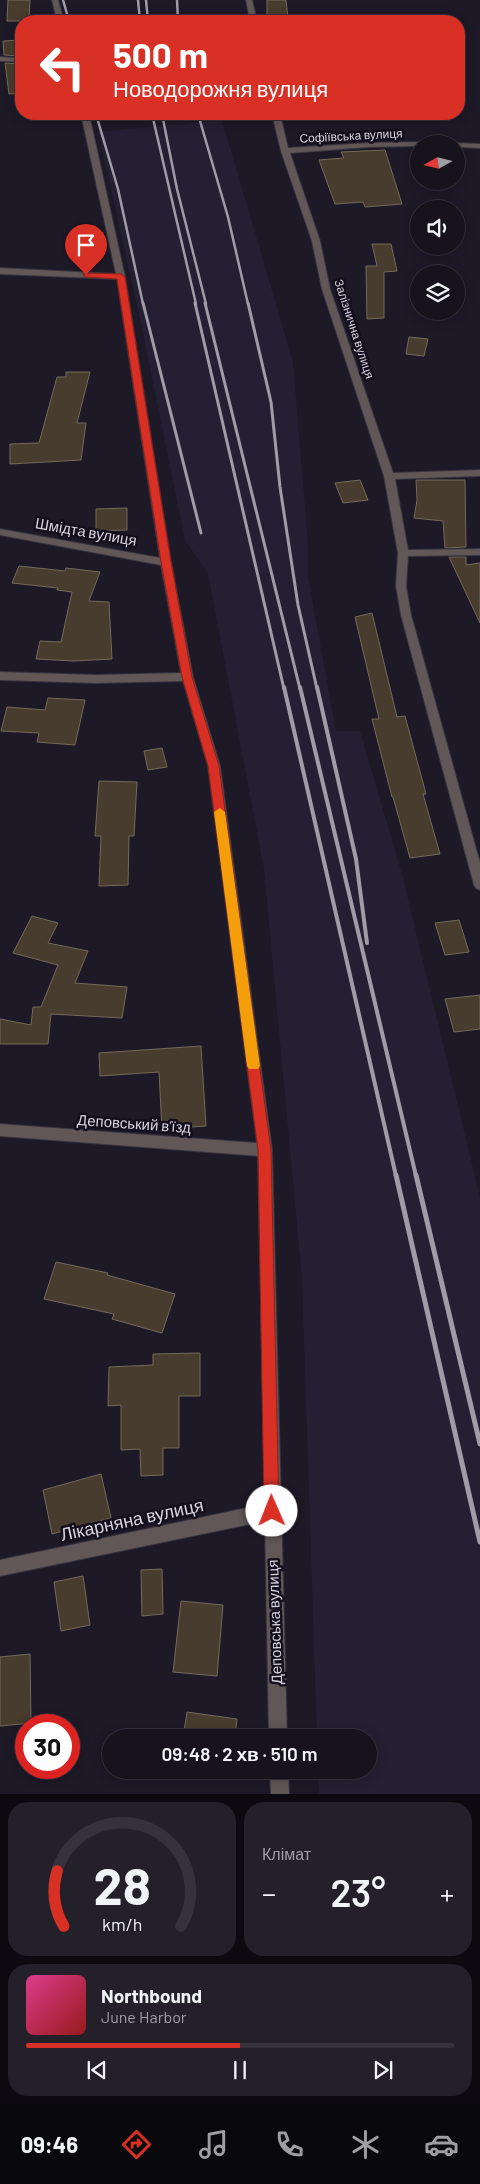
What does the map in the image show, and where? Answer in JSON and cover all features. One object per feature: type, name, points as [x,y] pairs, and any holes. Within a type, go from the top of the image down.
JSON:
[{"type":"street","points":[[55,0],[59,15]]},
{"type":"street","points":[[249,0],[253,15]]},
{"type":"street","points":[[0,59],[15,60]]},
{"type":"street","name":"Деповська вулиця","points":[[86,120],[121,277],[166,562],[187,677],[214,766],[265,1150],[278,1729]]},
{"type":"street","name":"Залізнична вулиця","points":[[277,120],[285,151],[316,241],[326,289],[389,476],[404,554],[401,586],[406,615],[480,885]]},
{"type":"street","name":"Софіївська вулиця","points":[[285,151],[410,144]]},
{"type":"street","points":[[465,145],[480,146]]},
{"type":"street","points":[[0,271],[121,277]]},
{"type":"street","points":[[389,476],[480,474]]},
{"type":"street","name":"Шмідта вулиця","points":[[0,532],[166,562]]},
{"type":"street","points":[[404,554],[480,552]]},
{"type":"street","points":[[0,676],[96,679],[187,677]]},
{"type":"street","name":"Деповський в’їзд","points":[[0,1130],[265,1150]]},
{"type":"street","name":"Лікарняна вулиця","points":[[0,1568],[272,1511]]},
{"type":"street","points":[[279,1779],[280,1794]]},
{"type":"shaded area","points":[[222,120],[293,362],[308,543],[308,577],[336,731],[360,731],[402,874],[480,1197],[480,1794],[319,1794],[318,1779],[377,1779],[377,1729],[317,1729],[302,1279],[264,869],[208,574],[185,540],[138,309],[98,132]]},
{"type":"building","points":[[8,0],[30,0],[29,15],[15,15],[15,21],[7,21]]},
{"type":"building","points":[[267,0],[286,0],[288,15],[267,15]]},
{"type":"building","points":[[15,40],[15,56],[4,55],[3,41]]},
{"type":"building","points":[[5,63],[15,64],[15,94],[9,94]]},
{"type":"building","points":[[385,150],[402,204],[365,207],[363,202],[335,204],[319,160],[344,158],[341,152]]},
{"type":"building","points":[[372,244],[391,244],[397,271],[384,272],[384,318],[367,319],[366,266],[377,266]]},
{"type":"building","points":[[409,337],[428,339],[424,356],[406,354]]},
{"type":"building","points":[[66,372],[90,372],[77,423],[86,423],[81,460],[10,464],[10,444],[39,443],[57,377],[66,377]]},
{"type":"building","points":[[360,480],[368,500],[343,503],[335,483]]},
{"type":"building","points":[[416,480],[465,480],[466,547],[445,548],[443,521],[414,518],[417,500]]},
{"type":"building","points":[[127,508],[127,530],[96,531],[96,509]]},
{"type":"building","points":[[449,557],[466,557],[466,565],[480,563],[480,623]]},
{"type":"building","points":[[19,566],[65,571],[66,568],[100,572],[89,601],[109,602],[112,659],[74,661],[36,659],[40,641],[61,642],[72,592],[57,590],[58,588],[12,583]]},
{"type":"building","points":[[372,613],[397,717],[405,716],[426,794],[423,794],[440,854],[410,858],[392,797],[372,719],[379,719],[355,617]]},
{"type":"building","points":[[48,698],[85,700],[75,745],[37,742],[39,733],[1,731],[7,707],[45,710]]},
{"type":"building","points":[[162,748],[167,767],[148,770],[144,751]]},
{"type":"building","points":[[99,781],[137,782],[134,836],[129,836],[128,885],[99,886],[101,836],[95,836]]},
{"type":"building","points":[[32,916],[58,923],[48,943],[88,951],[75,983],[127,987],[122,1018],[51,1014],[48,1044],[0,1044],[0,1019],[31,1025],[33,1007],[41,1007],[58,965],[13,953]]},
{"type":"building","points":[[459,920],[469,952],[445,955],[435,923]]},
{"type":"building","points":[[480,995],[480,1029],[454,1032],[445,999]]},
{"type":"building","points":[[201,1046],[206,1126],[162,1129],[159,1072],[100,1076],[99,1053]]},
{"type":"building","points":[[56,1262],[108,1273],[107,1275],[175,1294],[162,1333],[112,1319],[114,1314],[44,1299]]},
{"type":"building","points":[[200,1353],[200,1396],[179,1396],[179,1448],[163,1448],[163,1475],[141,1476],[140,1449],[121,1450],[121,1405],[108,1406],[109,1367],[153,1365],[153,1354]]},
{"type":"building","points":[[101,1474],[111,1518],[52,1534],[43,1490]]},
{"type":"building","points":[[162,1569],[163,1614],[142,1616],[141,1570]]},
{"type":"building","points":[[83,1576],[90,1625],[61,1631],[54,1582]]},
{"type":"building","points":[[181,1601],[223,1605],[217,1676],[173,1672]]},
{"type":"building","points":[[30,1654],[31,1714],[15,1714],[15,1725],[0,1726],[0,1657]]},
{"type":"building","points":[[187,1712],[237,1719],[236,1729],[184,1729]]},
{"type":"railway","points":[[63,0],[67,15]]},
{"type":"railway","points":[[138,0],[139,15]]},
{"type":"railway","points":[[146,0],[147,15]]},
{"type":"railway","points":[[177,0],[178,15]]},
{"type":"railway","points":[[98,120],[118,189],[143,304]]},
{"type":"railway","points":[[153,120],[196,304]]},
{"type":"railway","points":[[163,120],[177,189],[206,304]]},
{"type":"railway","points":[[200,120],[228,217],[248,304]]},
{"type":"railway","points":[[143,303],[201,533]]},
{"type":"railway","points":[[195,303],[284,689]]},
{"type":"railway","points":[[205,303],[300,689]]},
{"type":"railway","points":[[248,303],[271,402],[280,487],[298,605],[317,689]]},
{"type":"railway","points":[[284,687],[396,1176]]},
{"type":"railway","points":[[300,687],[416,1176]]},
{"type":"railway","points":[[317,687],[356,859],[367,943]]},
{"type":"railway","points":[[396,1175],[480,1542]]},
{"type":"railway","points":[[416,1175],[480,1444]]},
{"type":"slow traffic","points":[[220,812],[254,1066]]},
{"type":"route","points":[[86,275],[121,277],[166,562],[187,677],[214,766],[265,1150],[272,1511]]}]
